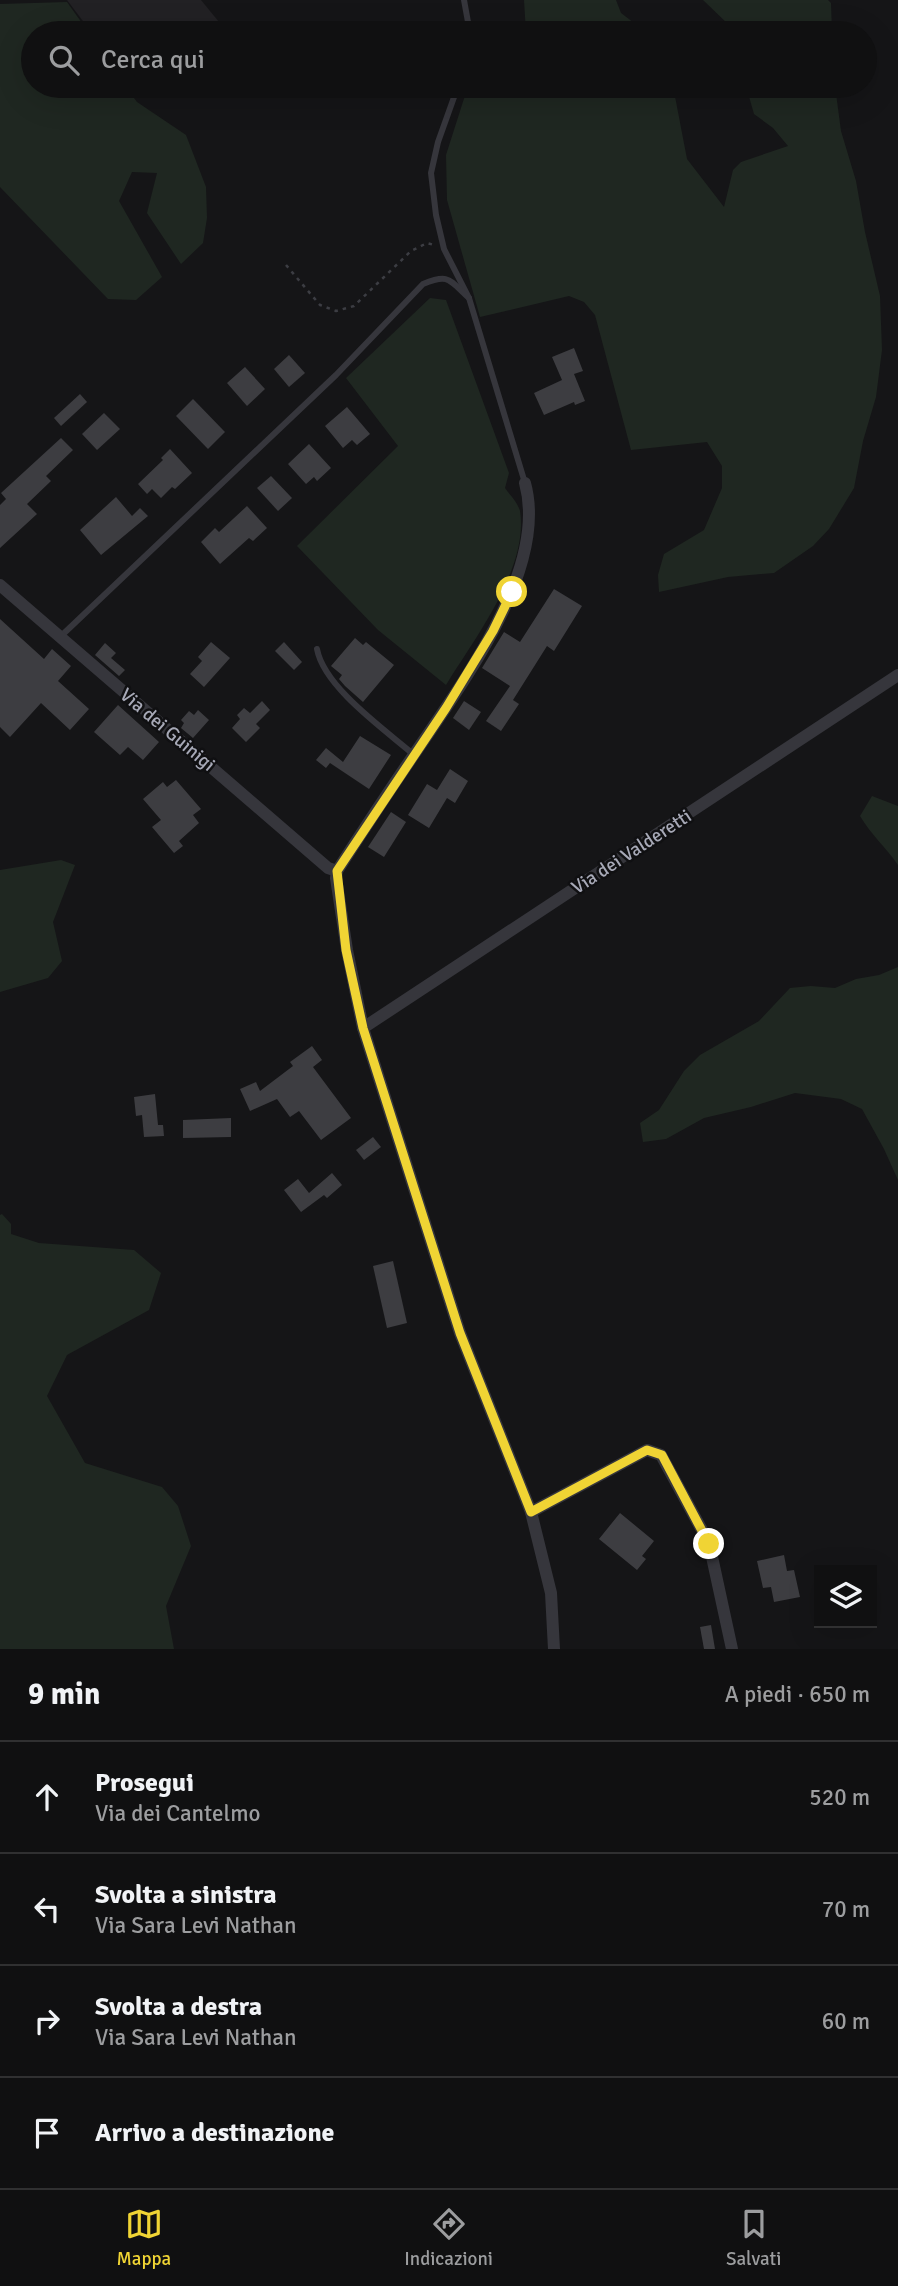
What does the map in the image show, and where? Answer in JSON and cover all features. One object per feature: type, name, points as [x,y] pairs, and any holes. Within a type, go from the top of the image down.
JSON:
[{"type":"street","points":[[525,483],[529,498],[529,526],[520,567],[507,603],[446,708],[337,871],[346,950],[363,1028],[460,1333],[531,1512],[551,1592],[554,1649]]},
{"type":"street","name":"Via dei Guinigi","points":[[0,585],[328,868],[337,871]]},
{"type":"street","name":"Via dei Valderetti","points":[[363,1028],[898,675]]},
{"type":"street","points":[[531,1512],[647,1450],[662,1455],[709,1544],[732,1649]]},
{"type":"lane","points":[[464,0],[468,21]]},
{"type":"lane","points":[[454,98],[438,142],[431,173],[436,215],[444,249],[469,298],[525,483]]},
{"type":"lane","points":[[60,637],[336,375],[423,284],[447,278],[469,298]]},
{"type":"lane","points":[[317,649],[328,676],[365,713],[414,754]]},
{"type":"path","points":[[286,265],[320,305],[336,311],[354,306],[411,251],[427,243],[444,249]]},
{"type":"shaded area","points":[[67,0],[201,0],[218,21],[83,21]]},
{"type":"shaded area","points":[[524,0],[616,0],[621,13],[631,21],[525,21]]},
{"type":"shaded area","points":[[703,0],[828,0],[831,3],[832,21],[725,21]]},
{"type":"shaded area","points":[[67,2],[80,21],[21,21],[21,98],[134,98],[186,135],[206,187],[207,218],[203,243],[181,264],[147,213],[157,173],[132,172],[119,201],[162,277],[136,300],[108,299],[0,187],[0,4]]},
{"type":"shaded area","points":[[464,98],[675,98],[687,159],[724,207],[733,170],[741,162],[788,146],[773,128],[754,114],[749,98],[837,98],[841,131],[856,181],[880,296],[882,350],[876,397],[863,441],[854,488],[829,529],[813,546],[774,573],[728,577],[659,592],[658,575],[664,554],[704,530],[722,488],[722,466],[707,442],[631,450],[595,315],[584,302],[569,296],[480,317],[447,200],[446,155]]},
{"type":"shaded area","points":[[430,298],[446,300],[509,473],[505,488],[520,511],[521,533],[508,579],[497,602],[446,685],[378,630],[297,546],[398,446],[346,378]]},
{"type":"shaded area","points":[[872,796],[898,806],[898,865],[860,816]]},
{"type":"shaded area","points":[[61,860],[75,865],[53,922],[62,961],[48,978],[0,992],[0,870]]},
{"type":"shaded area","points":[[898,967],[898,1180],[862,1109],[841,1099],[795,1093],[704,1118],[666,1139],[643,1142],[640,1123],[659,1110],[684,1071],[700,1055],[759,1021],[790,988],[835,988]]},
{"type":"shaded area","points":[[2,1214],[11,1224],[11,1234],[39,1243],[134,1250],[161,1273],[149,1310],[67,1355],[47,1396],[85,1463],[162,1487],[178,1506],[191,1546],[166,1606],[174,1649],[0,1649]]},
{"type":"building","points":[[574,348],[583,371],[574,374],[585,401],[575,405],[574,402],[544,415],[534,393],[562,380],[552,357]]},
{"type":"building","points":[[289,355],[305,373],[289,387],[274,369]]},
{"type":"building","points":[[245,367],[265,389],[247,406],[227,383]]},
{"type":"building","points":[[80,394],[87,402],[61,426],[54,418]]},
{"type":"building","points":[[193,399],[225,432],[208,449],[176,416]]},
{"type":"building","points":[[347,407],[370,434],[357,445],[352,440],[343,448],[325,426]]},
{"type":"building","points":[[104,413],[120,429],[97,450],[82,434]]},
{"type":"building","points":[[61,438],[73,450],[46,476],[51,481],[27,504],[37,514],[0,548],[0,505],[6,499],[1,493]]},
{"type":"building","points":[[309,444],[331,468],[317,481],[314,477],[306,484],[288,464]]},
{"type":"building","points":[[170,449],[192,473],[161,498],[152,489],[147,494],[138,484],[163,460],[161,458]]},
{"type":"building","points":[[271,476],[292,498],[278,511],[257,488]]},
{"type":"building","points":[[116,497],[132,516],[140,508],[148,516],[101,555],[80,530]]},
{"type":"building","points":[[247,506],[267,528],[253,541],[249,538],[220,564],[201,542],[215,528],[219,532]]},
{"type":"building","points":[[554,589],[582,606],[554,651],[547,646],[513,700],[519,704],[501,731],[486,721],[510,686],[482,668],[504,632],[520,642]]},
{"type":"building","points":[[0,619],[44,659],[52,649],[71,666],[58,681],[89,709],[70,730],[41,703],[10,737],[0,727]]},
{"type":"building","points":[[355,638],[363,645],[366,642],[394,665],[363,702],[345,686],[339,679],[342,675],[331,666]]},
{"type":"building","points":[[211,642],[230,658],[204,687],[190,674],[202,661],[198,657]]},
{"type":"building","points":[[284,642],[302,662],[294,670],[275,651]]},
{"type":"building","points":[[105,643],[116,653],[111,658],[125,670],[119,676],[95,655]]},
{"type":"building","points":[[262,701],[270,710],[256,724],[260,728],[246,742],[232,728],[240,719],[237,715],[244,708],[250,713]]},
{"type":"building","points":[[464,701],[481,712],[469,730],[453,718]]},
{"type":"building","points":[[118,705],[159,742],[143,760],[128,747],[120,755],[94,732]]},
{"type":"building","points":[[198,710],[209,720],[193,738],[181,728],[184,723],[181,720],[189,711],[194,715]]},
{"type":"building","points":[[360,736],[391,755],[369,789],[330,763],[326,768],[316,760],[326,748],[343,762]]},
{"type":"building","points":[[450,769],[468,781],[455,803],[447,798],[429,828],[408,815],[427,784],[437,790]]},
{"type":"building","points":[[176,780],[201,809],[193,815],[199,823],[179,841],[183,846],[174,853],[152,827],[161,820],[143,799],[163,782],[167,787]]},
{"type":"building","points":[[391,812],[406,822],[384,857],[368,847]]},
{"type":"building","points":[[312,1046],[322,1060],[313,1067],[351,1118],[321,1140],[299,1111],[290,1117],[277,1099],[250,1111],[240,1089],[256,1082],[260,1091],[293,1066],[290,1062]]},
{"type":"building","points":[[155,1094],[158,1125],[163,1125],[164,1136],[144,1137],[142,1115],[136,1116],[134,1097]]},
{"type":"building","points":[[231,1118],[231,1137],[183,1138],[183,1120]]},
{"type":"building","points":[[373,1137],[381,1147],[364,1160],[356,1150]]},
{"type":"building","points":[[332,1173],[342,1185],[327,1198],[324,1195],[301,1212],[284,1190],[298,1179],[309,1193]]},
{"type":"building","points":[[393,1261],[407,1323],[387,1328],[373,1266]]},
{"type":"building","points":[[620,1513],[654,1541],[642,1556],[646,1559],[637,1570],[599,1539]]},
{"type":"building","points":[[784,1555],[787,1571],[794,1570],[800,1597],[774,1602],[771,1587],[763,1588],[757,1561]]},
{"type":"building","points":[[711,1625],[715,1649],[704,1649],[700,1627]]},
{"type":"route","points":[[512,592],[501,617],[446,708],[335,875],[346,950],[363,1028],[460,1333],[531,1512],[647,1450],[662,1455],[709,1544]]}]
